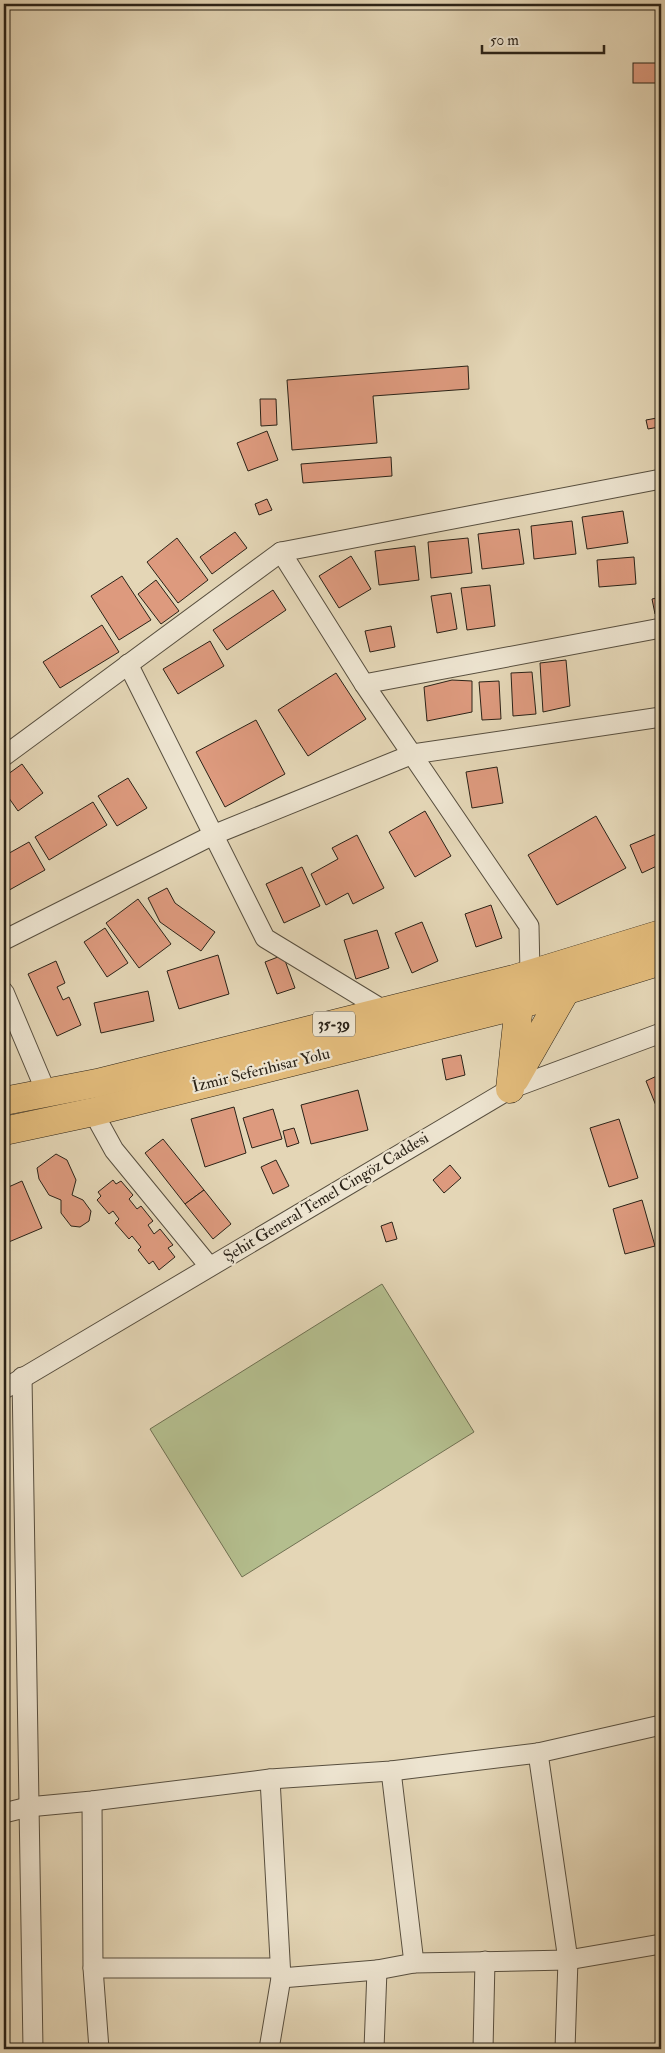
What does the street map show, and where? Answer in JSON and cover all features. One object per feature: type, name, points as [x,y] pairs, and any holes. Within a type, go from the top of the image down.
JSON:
[{"type":"main road","name":"İzmir Seferihisar Yolu","points":[[4,1101],[47,1094],[385,1011],[530,974],[661,934]]},
{"type":"main road","name":"İzmir Seferihisar Yolu","points":[[4,1130],[93,1112],[519,1005],[661,962]]},
{"type":"main road","points":[[511,1079],[519,1005],[530,974]]},
{"type":"main road","points":[[511,1079],[566,990]]},
{"type":"main road","points":[[466,1018],[487,1025],[504,1050],[511,1079]]},
{"type":"street","points":[[4,756],[281,552],[661,479]]},
{"type":"street","points":[[281,552],[364,684],[529,926],[530,974]]},
{"type":"street","points":[[364,684],[661,628]]},
{"type":"street","points":[[128,664],[265,938],[385,1011]]},
{"type":"street","points":[[4,940],[213,835],[413,754],[661,718]]},
{"type":"street","points":[[4,992],[47,1094]]},
{"type":"street","name":"Şehit General Temel Cingöz Caddesi","points":[[4,1389],[209,1266],[511,1079],[661,1033]]},
{"type":"street","points":[[93,1112],[114,1150],[209,1266]]},
{"type":"street","points":[[22,1377],[33,2049]]},
{"type":"street","points":[[4,1813],[28,1807],[92,1801],[270,1778],[391,1771],[538,1753],[661,1725]]},
{"type":"street","points":[[538,1753],[568,1960],[565,2049]]},
{"type":"street","points":[[391,1771],[414,1963]]},
{"type":"street","points":[[269,2049],[281,1973],[270,1778]]},
{"type":"street","points":[[92,1801],[93,1968],[99,2049]]},
{"type":"street","points":[[93,1968],[281,1973],[377,1970],[414,1963],[568,1960],[661,1944]]},
{"type":"street","points":[[483,2049],[485,1961]]},
{"type":"street","points":[[374,2049],[377,1970]]},
{"type":"green space","points":[[382,1284],[474,1432],[242,1577],[150,1429]]},
{"type":"building","points":[[633,63],[661,63],[661,83],[633,83]]},
{"type":"building","points":[[468,366],[469,389],[373,396],[377,443],[292,450],[287,380]]},
{"type":"building","points":[[260,399],[276,399],[277,425],[261,426]]},
{"type":"building","points":[[657,418],[659,427],[648,429],[646,420]]},
{"type":"building","points":[[267,431],[278,460],[248,471],[237,443]]},
{"type":"building","points":[[391,457],[392,476],[303,483],[301,464]]},
{"type":"building","points":[[267,499],[272,510],[259,515],[255,504]]},
{"type":"building","points":[[623,511],[628,543],[587,549],[582,517]]},
{"type":"building","points":[[572,521],[576,554],[534,559],[531,526]]},
{"type":"building","points":[[519,529],[524,564],[482,569],[478,534]]},
{"type":"building","points":[[235,532],[247,548],[212,574],[200,557]]},
{"type":"building","points":[[177,538],[208,580],[178,603],[147,562]]},
{"type":"building","points":[[468,538],[472,573],[431,578],[428,542]]},
{"type":"building","points":[[415,546],[419,580],[379,585],[375,551]]},
{"type":"building","points":[[351,556],[371,589],[339,608],[319,576]]},
{"type":"building","points":[[634,557],[636,584],[599,587],[597,560]]},
{"type":"building","points":[[122,576],[151,620],[119,640],[91,596]]},
{"type":"building","points":[[156,580],[179,611],[161,624],[138,594]]},
{"type":"building","points":[[490,585],[495,626],[467,630],[461,588]]},
{"type":"building","points":[[273,590],[286,610],[227,650],[213,630]]},
{"type":"building","points":[[451,593],[457,629],[437,633],[431,596]]},
{"type":"building","points":[[661,597],[661,613],[655,614],[652,599]]},
{"type":"building","points":[[102,625],[119,652],[60,688],[43,662]]},
{"type":"building","points":[[391,626],[395,647],[370,652],[365,631]]},
{"type":"building","points":[[210,641],[224,666],[178,694],[163,669]]},
{"type":"building","points":[[566,660],[570,706],[543,712],[540,663]]},
{"type":"building","points":[[532,672],[536,714],[513,716],[511,673]]},
{"type":"building","points":[[336,673],[366,719],[308,756],[278,710]]},
{"type":"building","points":[[452,680],[472,681],[472,712],[427,721],[424,687]]},
{"type":"building","points":[[499,681],[501,719],[482,720],[479,682]]},
{"type":"building","points":[[256,720],[285,774],[225,807],[196,752]]},
{"type":"building","points":[[22,764],[43,793],[18,811],[4,791],[4,777]]},
{"type":"building","points":[[497,767],[503,803],[472,808],[466,772]]},
{"type":"building","points":[[128,778],[147,808],[117,826],[98,796]]},
{"type":"building","points":[[93,802],[107,825],[49,860],[35,837]]},
{"type":"building","points":[[425,811],[451,856],[415,877],[389,832]]},
{"type":"building","points":[[596,816],[626,868],[557,905],[528,855]]},
{"type":"building","points":[[661,832],[661,864],[642,873],[630,845]]},
{"type":"building","points":[[357,835],[384,888],[353,904],[348,893],[326,905],[311,874],[338,859],[332,848]]},
{"type":"building","points":[[29,842],[45,870],[4,893],[4,856]]},
{"type":"building","points":[[302,867],[320,906],[284,923],[266,884]]},
{"type":"building","points":[[167,888],[175,903],[215,932],[201,951],[160,922],[148,898]]},
{"type":"building","points":[[138,899],[171,944],[139,968],[106,923]]},
{"type":"building","points":[[491,905],[502,938],[476,947],[465,914]]},
{"type":"building","points":[[422,922],[438,961],[412,973],[395,933]]},
{"type":"building","points":[[105,928],[128,963],[107,977],[84,942]]},
{"type":"building","points":[[377,930],[389,968],[356,979],[344,940]]},
{"type":"building","points":[[218,955],[229,994],[179,1009],[167,971]]},
{"type":"building","points":[[283,955],[295,988],[277,994],[265,962]]},
{"type":"building","points":[[56,961],[65,983],[57,987],[63,1000],[69,997],[81,1025],[57,1036],[28,974]]},
{"type":"building","points":[[148,991],[154,1021],[101,1033],[94,1003]]},
{"type":"building","points":[[4,1005],[16,1026],[4,1033]]},
{"type":"building","points":[[461,1055],[465,1075],[446,1080],[442,1059]]},
{"type":"building","points":[[661,1074],[661,1118],[646,1081]]},
{"type":"building","points":[[358,1090],[368,1130],[311,1144],[301,1105]]},
{"type":"building","points":[[234,1107],[246,1153],[205,1167],[191,1119]]},
{"type":"building","points":[[273,1109],[282,1139],[252,1148],[243,1118]]},
{"type":"building","points":[[619,1119],[638,1178],[609,1187],[590,1128]]},
{"type":"building","points":[[294,1128],[299,1143],[287,1147],[283,1131]]},
{"type":"building","points":[[163,1139],[204,1190],[185,1204],[145,1153]]},
{"type":"building","points":[[56,1154],[67,1160],[76,1180],[72,1195],[83,1200],[91,1211],[89,1221],[80,1227],[71,1226],[61,1213],[61,1200],[49,1195],[39,1179],[37,1168]]},
{"type":"building","points":[[276,1160],[289,1186],[273,1194],[261,1167]]},
{"type":"building","points":[[450,1165],[461,1178],[444,1193],[433,1180]]},
{"type":"building","points":[[113,1180],[116,1184],[121,1181],[133,1195],[129,1199],[137,1209],[141,1206],[153,1221],[148,1225],[154,1234],[160,1229],[173,1245],[168,1248],[175,1257],[159,1270],[153,1261],[149,1264],[138,1250],[141,1247],[132,1236],[129,1239],[115,1223],[119,1219],[113,1211],[109,1214],[97,1200],[101,1196],[98,1192]]},
{"type":"building","points":[[22,1181],[42,1228],[4,1244],[4,1189]]},
{"type":"building","points":[[204,1190],[231,1224],[213,1239],[185,1204]]},
{"type":"building","points":[[642,1200],[655,1246],[625,1254],[613,1209]]},
{"type":"building","points":[[392,1222],[397,1239],[386,1242],[381,1226]]}]
